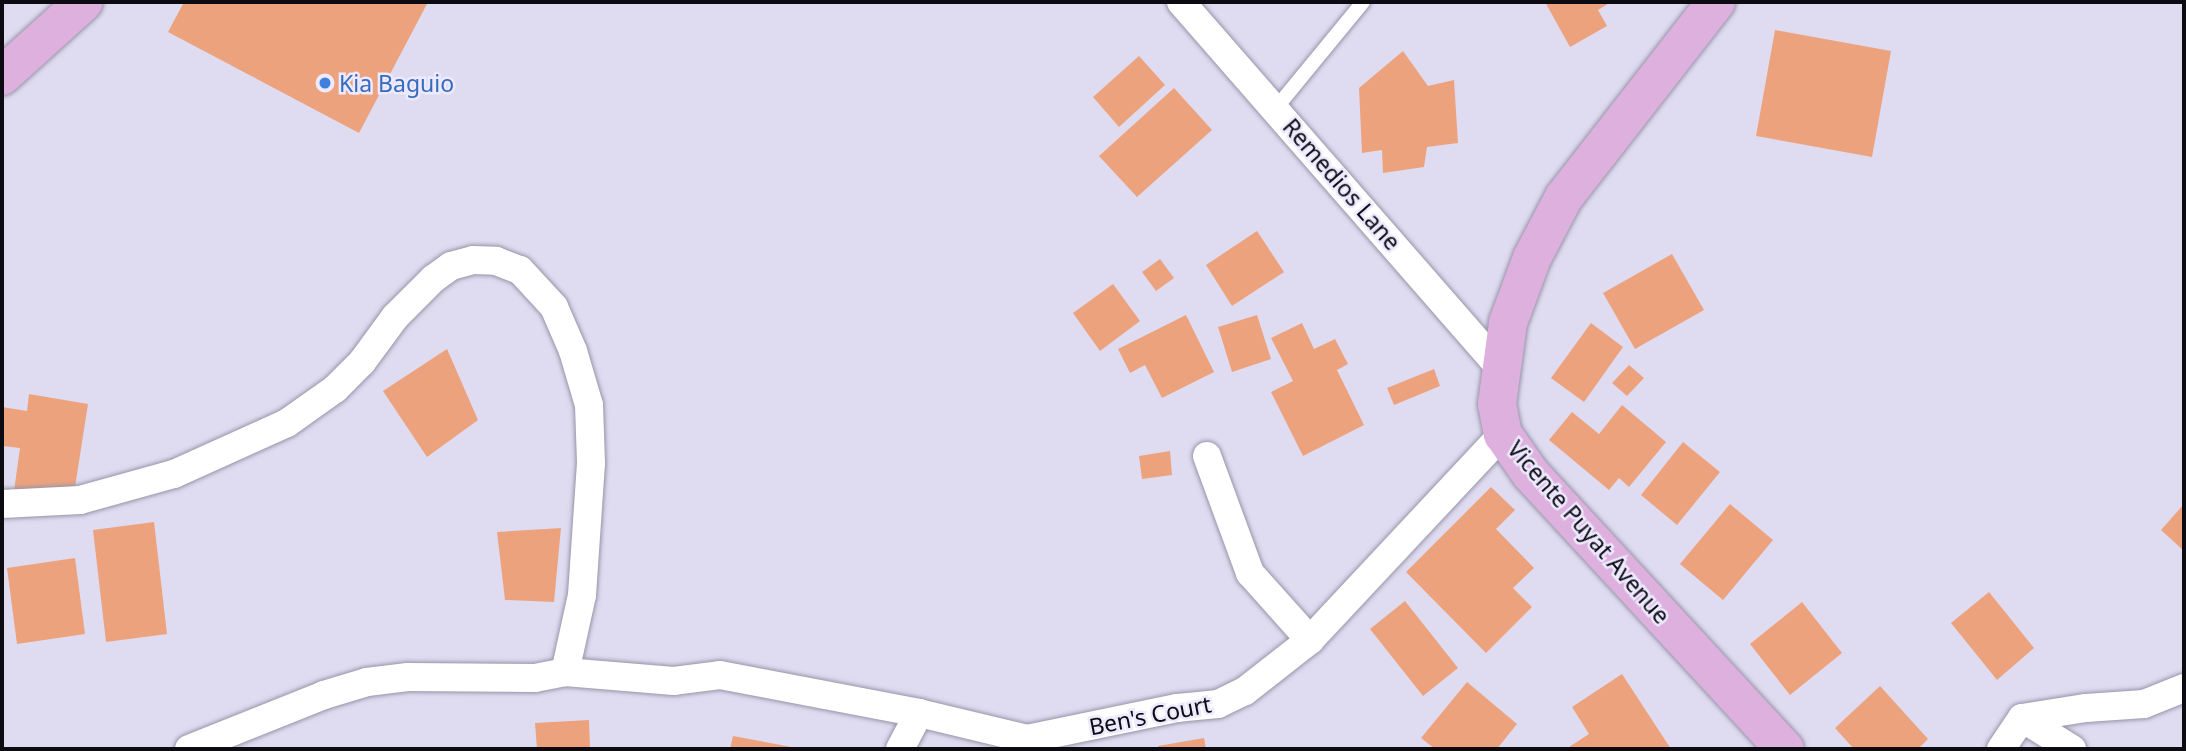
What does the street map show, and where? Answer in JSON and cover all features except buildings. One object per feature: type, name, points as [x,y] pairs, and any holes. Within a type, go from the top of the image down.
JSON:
[{"type":"main road","points":[[2,76],[84,2]]},
{"type":"main road","name":"Vicente Puyat Avenue","points":[[1716,2],[1564,197],[1522,284],[1508,323],[1497,404],[1503,433],[1530,473],[1785,749]]},
{"type":"street","name":"Remedios Lane","points":[[1181,2],[1500,368]]},
{"type":"street","points":[[2,505],[80,500],[160,477],[286,423],[335,389],[362,362],[395,317],[433,279],[451,266],[473,260],[496,261],[520,270],[554,307],[573,351],[589,405],[591,463],[582,595],[565,672]]},
{"type":"street","name":"Ben's Court","points":[[189,749],[293,710],[335,691],[368,682],[408,677],[535,678],[565,672],[674,681],[720,676],[919,713],[1027,738],[1177,708],[1217,704],[1245,691],[1310,640],[1503,433]]},
{"type":"street","points":[[1207,456],[1250,573],[1310,640]]},
{"type":"street","points":[[2001,749],[2022,718],[2144,704],[2184,688]]},
{"type":"street","points":[[900,749],[919,713]]},
{"type":"street","points":[[2022,718],[2072,749]]},
{"type":"lane","points":[[1276,108],[1363,2]]},
{"type":"place","name":"Kia Baguio","points":[[325,83]]}]
